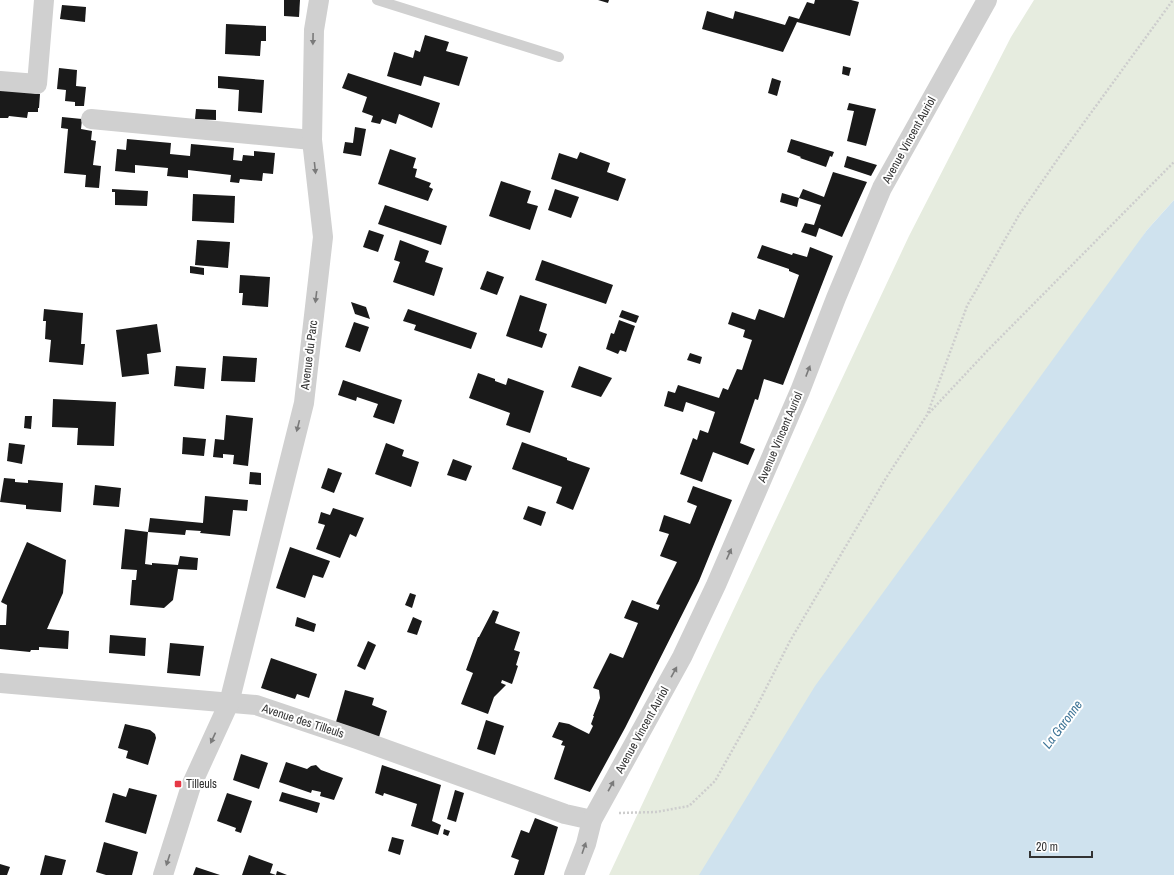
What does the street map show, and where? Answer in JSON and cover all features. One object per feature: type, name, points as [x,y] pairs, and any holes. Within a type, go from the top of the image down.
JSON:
[{"type":"street","points":[[0,82],[37,84],[44,0]]},
{"type":"street","name":"Avenue du Parc","points":[[163,875],[191,786],[230,703],[304,403],[323,238],[312,140],[314,30],[319,0]]},
{"type":"street","name":"Avenue Vincent Auriol","points":[[574,875],[586,844],[592,820],[682,657],[696,628],[800,391],[836,298],[882,188],[987,0]]},
{"type":"street","points":[[91,119],[312,140]]},
{"type":"street","name":"Avenue des Tilleuls","points":[[0,682],[256,705],[357,738],[565,814],[592,820]]},
{"type":"lane","points":[[377,0],[559,57]]},
{"type":"path","points":[[927,415],[967,306],[1020,215],[1064,150],[1173,0]]},
{"type":"path","points":[[618,813],[656,812],[688,806],[715,781],[756,708],[790,641],[886,478],[927,415],[988,350],[1174,162]]},
{"type":"shaded area","points":[[1034,0],[1174,0],[1174,200],[1147,230],[716,875],[609,875],[909,236],[1011,37]]},
{"type":"water","name":"La Garonne","points":[[1174,200],[1174,875],[699,875],[815,686],[1147,230]]},
{"type":"building","points":[[284,0],[300,0],[299,17],[284,16]]},
{"type":"building","points":[[598,0],[609,0],[608,3]]},
{"type":"building","points":[[815,0],[851,0],[859,2],[850,36],[797,22],[783,52],[702,29],[707,11],[733,19],[735,11],[785,25],[789,16],[799,19],[807,2],[814,4]]},
{"type":"building","points":[[62,5],[86,7],[85,22],[60,19]]},
{"type":"building","points":[[226,24],[266,26],[266,41],[261,41],[260,56],[225,54]]},
{"type":"building","points":[[425,35],[449,42],[446,51],[468,57],[459,86],[424,76],[421,86],[387,76],[394,52],[413,58],[415,50],[420,52]]},
{"type":"building","points":[[843,66],[851,68],[849,76],[842,74]]},
{"type":"building","points":[[59,68],[77,70],[76,86],[86,87],[84,106],[75,106],[75,102],[65,101],[66,90],[57,89]]},
{"type":"building","points":[[348,73],[440,103],[432,128],[399,114],[396,124],[382,119],[380,124],[371,122],[373,116],[362,112],[367,97],[342,88]]},
{"type":"building","points":[[218,76],[264,80],[262,113],[238,111],[239,90],[218,88]]},
{"type":"building","points":[[772,78],[781,81],[777,96],[768,93]]},
{"type":"building","points":[[0,89],[40,94],[38,112],[28,112],[27,118],[9,116],[8,118],[0,118]]},
{"type":"building","points":[[849,103],[876,109],[866,146],[847,141],[854,111],[847,110]]},
{"type":"building","points":[[196,109],[216,110],[216,120],[195,119]]},
{"type":"building","points":[[62,117],[82,119],[81,129],[92,131],[91,140],[96,141],[93,165],[101,166],[99,188],[85,187],[86,175],[64,173],[68,129],[61,128]]},
{"type":"building","points":[[355,127],[366,129],[361,156],[343,153],[345,142],[353,143]]},
{"type":"building","points":[[127,139],[171,143],[170,154],[190,156],[191,144],[234,148],[233,160],[242,161],[243,155],[254,156],[254,151],[275,153],[273,174],[263,173],[262,181],[240,179],[239,183],[230,182],[231,175],[188,170],[188,178],[167,176],[168,168],[135,165],[135,173],[115,171],[117,149],[126,150]]},
{"type":"building","points":[[791,139],[834,152],[832,157],[830,156],[826,167],[787,152]]},
{"type":"building","points":[[390,149],[416,158],[413,168],[417,169],[415,177],[431,183],[429,187],[433,189],[428,201],[378,184]]},
{"type":"building","points":[[580,152],[610,163],[607,172],[626,179],[618,201],[551,179],[559,153],[577,159]]},
{"type":"building","points":[[847,156],[877,165],[871,176],[844,167]]},
{"type":"building","points":[[833,172],[867,182],[842,237],[819,228],[816,237],[801,232],[805,223],[814,225],[821,205],[799,198],[803,189],[824,197]]},
{"type":"building","points":[[501,181],[531,191],[527,203],[538,206],[530,230],[489,216]]},
{"type":"building","points":[[112,189],[148,191],[147,206],[115,205],[115,192],[112,192]]},
{"type":"building","points":[[555,189],[579,197],[571,218],[548,210]]},
{"type":"building","points":[[782,193],[799,198],[797,207],[780,202]]},
{"type":"building","points":[[193,194],[235,196],[234,223],[192,221]]},
{"type":"building","points":[[385,205],[447,226],[441,245],[378,224]]},
{"type":"building","points":[[369,230],[384,235],[378,252],[363,247]]},
{"type":"building","points":[[197,240],[230,242],[228,268],[195,265]]},
{"type":"building","points":[[400,240],[429,251],[425,262],[443,268],[434,296],[393,282],[400,262],[394,260]]},
{"type":"building","points":[[762,245],[792,255],[793,253],[807,257],[810,247],[833,256],[783,385],[764,379],[758,400],[755,399],[740,443],[755,449],[748,465],[713,452],[702,482],[680,474],[693,438],[697,440],[700,430],[708,433],[715,412],[686,402],[683,412],[664,406],[668,391],[675,393],[678,385],[719,398],[723,388],[728,390],[737,369],[742,370],[752,340],[743,337],[745,330],[728,324],[732,312],[755,320],[759,309],[784,318],[799,275],[789,271],[789,269],[757,258]]},
{"type":"building","points":[[542,260],[613,285],[606,304],[535,280]]},
{"type":"building","points":[[190,266],[204,268],[204,275],[190,273]]},
{"type":"building","points":[[487,271],[504,277],[497,295],[480,289]]},
{"type":"building","points":[[240,275],[270,277],[268,307],[242,305],[243,293],[239,293]]},
{"type":"building","points":[[520,295],[547,304],[539,331],[547,334],[542,348],[506,336]]},
{"type":"building","points":[[351,302],[366,307],[370,319],[355,314]]},
{"type":"building","points":[[44,309],[83,313],[81,344],[85,344],[83,365],[49,362],[51,340],[45,339],[46,321],[43,321]]},
{"type":"building","points":[[408,309],[477,333],[471,349],[414,330],[416,325],[403,321]]},
{"type":"building","points":[[622,310],[639,316],[636,323],[619,317]]},
{"type":"building","points":[[619,320],[635,326],[626,352],[620,350],[618,354],[606,349],[611,333],[614,334]]},
{"type":"building","points":[[354,322],[369,327],[360,352],[345,347]]},
{"type":"building","points":[[157,324],[161,352],[147,354],[149,374],[122,377],[116,330]]},
{"type":"building","points":[[690,353],[702,357],[700,364],[687,360]]},
{"type":"building","points":[[223,356],[257,358],[255,382],[221,381]]},
{"type":"building","points":[[176,366],[206,368],[204,389],[174,386]]},
{"type":"building","points":[[579,366],[612,378],[601,397],[571,387]]},
{"type":"building","points":[[478,373],[506,385],[508,378],[544,391],[530,433],[506,425],[510,413],[469,398]]},
{"type":"building","points":[[343,380],[402,400],[394,424],[373,417],[378,404],[357,397],[356,401],[338,395]]},
{"type":"building","points":[[53,399],[116,402],[114,446],[77,445],[78,428],[52,427]]},
{"type":"building","points":[[226,415],[253,418],[248,466],[233,464],[234,455],[223,454],[223,458],[213,457],[215,439],[224,440]]},
{"type":"building","points":[[25,416],[32,416],[31,429],[24,428]]},
{"type":"building","points":[[183,437],[206,439],[204,456],[182,454]]},
{"type":"building","points":[[522,442],[590,468],[573,510],[556,503],[562,487],[512,469]]},
{"type":"building","points":[[9,443],[25,445],[22,464],[7,461]]},
{"type":"building","points":[[386,443],[404,450],[402,456],[419,462],[411,487],[375,474]]},
{"type":"building","points":[[453,459],[472,466],[466,481],[447,475]]},
{"type":"building","points":[[328,468],[342,473],[334,493],[321,488]]},
{"type":"building","points":[[250,472],[261,473],[261,485],[249,484]]},
{"type":"building","points":[[4,478],[15,479],[15,482],[28,483],[28,480],[63,483],[61,512],[26,509],[26,505],[0,502]]},
{"type":"building","points":[[95,485],[121,488],[119,507],[93,505]]},
{"type":"building","points":[[693,486],[732,500],[699,581],[625,728],[590,792],[554,779],[565,746],[561,745],[563,741],[552,737],[559,722],[569,724],[589,734],[593,726],[591,724],[593,716],[600,698],[599,690],[593,688],[596,681],[610,653],[623,658],[638,623],[624,618],[632,600],[658,610],[660,605],[656,604],[677,562],[660,556],[669,534],[659,531],[664,515],[690,524],[697,506],[687,502]]},
{"type":"building","points":[[205,496],[248,500],[247,511],[233,510],[230,536],[186,530],[185,535],[148,532],[150,518],[203,523]]},
{"type":"building","points":[[528,506],[546,512],[541,526],[523,519]]},
{"type":"building","points":[[333,508],[364,518],[356,537],[350,534],[340,558],[316,549],[325,525],[318,523],[321,512],[330,515]]},
{"type":"building","points":[[125,529],[148,532],[145,564],[152,565],[152,563],[178,565],[180,556],[198,558],[197,570],[178,569],[173,600],[164,608],[130,605],[132,580],[136,580],[137,570],[121,569]]},
{"type":"building","points":[[27,542],[66,560],[63,593],[47,629],[69,631],[68,649],[39,647],[39,650],[31,650],[30,652],[0,649],[0,625],[6,625],[7,605],[1,602]]},
{"type":"building","points":[[290,547],[330,561],[323,578],[313,575],[305,598],[276,588]]},
{"type":"building","points":[[410,593],[416,595],[412,608],[405,605]]},
{"type":"building","points":[[493,610],[499,612],[495,623],[520,632],[514,650],[520,652],[516,665],[518,666],[512,684],[502,680],[501,683],[506,685],[494,697],[488,714],[461,704],[473,673],[466,670],[478,637]]},
{"type":"building","points":[[297,617],[316,624],[314,632],[295,626]]},
{"type":"building","points":[[413,617],[422,621],[417,635],[407,632]]},
{"type":"building","points":[[110,635],[146,638],[145,656],[109,653]]},
{"type":"building","points":[[368,641],[376,645],[365,670],[357,666]]},
{"type":"building","points":[[170,643],[204,646],[200,676],[167,673]]},
{"type":"building","points":[[271,658],[317,674],[309,698],[297,694],[295,699],[261,688]]},
{"type":"building","points":[[345,690],[374,698],[372,705],[387,711],[379,737],[336,722]]},
{"type":"building","points":[[486,720],[504,726],[495,755],[477,749]]},
{"type":"building","points":[[125,724],[150,730],[155,734],[156,738],[148,765],[126,758],[128,751],[118,748]]},
{"type":"building","points":[[241,754],[268,763],[259,789],[233,780]]},
{"type":"building","points":[[286,762],[307,769],[316,765],[321,770],[343,778],[334,800],[320,796],[321,792],[312,790],[311,793],[279,782]]},
{"type":"building","points":[[382,765],[441,785],[432,821],[441,825],[438,835],[411,826],[417,804],[384,793],[383,796],[375,793]]},
{"type":"building","points":[[129,788],[157,795],[146,834],[105,822],[113,793],[126,797]]},
{"type":"building","points":[[455,790],[464,793],[456,822],[447,819]]},
{"type":"building","points":[[282,792],[320,803],[317,813],[279,801]]},
{"type":"building","points":[[227,793],[252,801],[241,833],[235,831],[236,828],[217,821]]},
{"type":"building","points":[[535,818],[558,827],[544,875],[514,875],[519,860],[511,857],[521,830],[529,833]]},
{"type":"building","points":[[444,829],[450,831],[448,836],[443,834]]},
{"type":"building","points":[[392,837],[404,840],[400,855],[388,851]]},
{"type":"building","points":[[104,842],[138,852],[132,875],[106,875],[96,872]]},
{"type":"building","points":[[45,855],[66,860],[62,875],[40,875]]},
{"type":"building","points":[[249,855],[273,864],[270,873],[276,875],[242,875]]},
{"type":"building","points":[[0,864],[10,867],[7,875],[0,875]]},
{"type":"building","points":[[196,867],[220,875],[193,875]]},
{"type":"building","points":[[277,871],[287,875],[276,875]]},
{"type":"place","name":"Tilleuls","points":[[178,784]]}]
